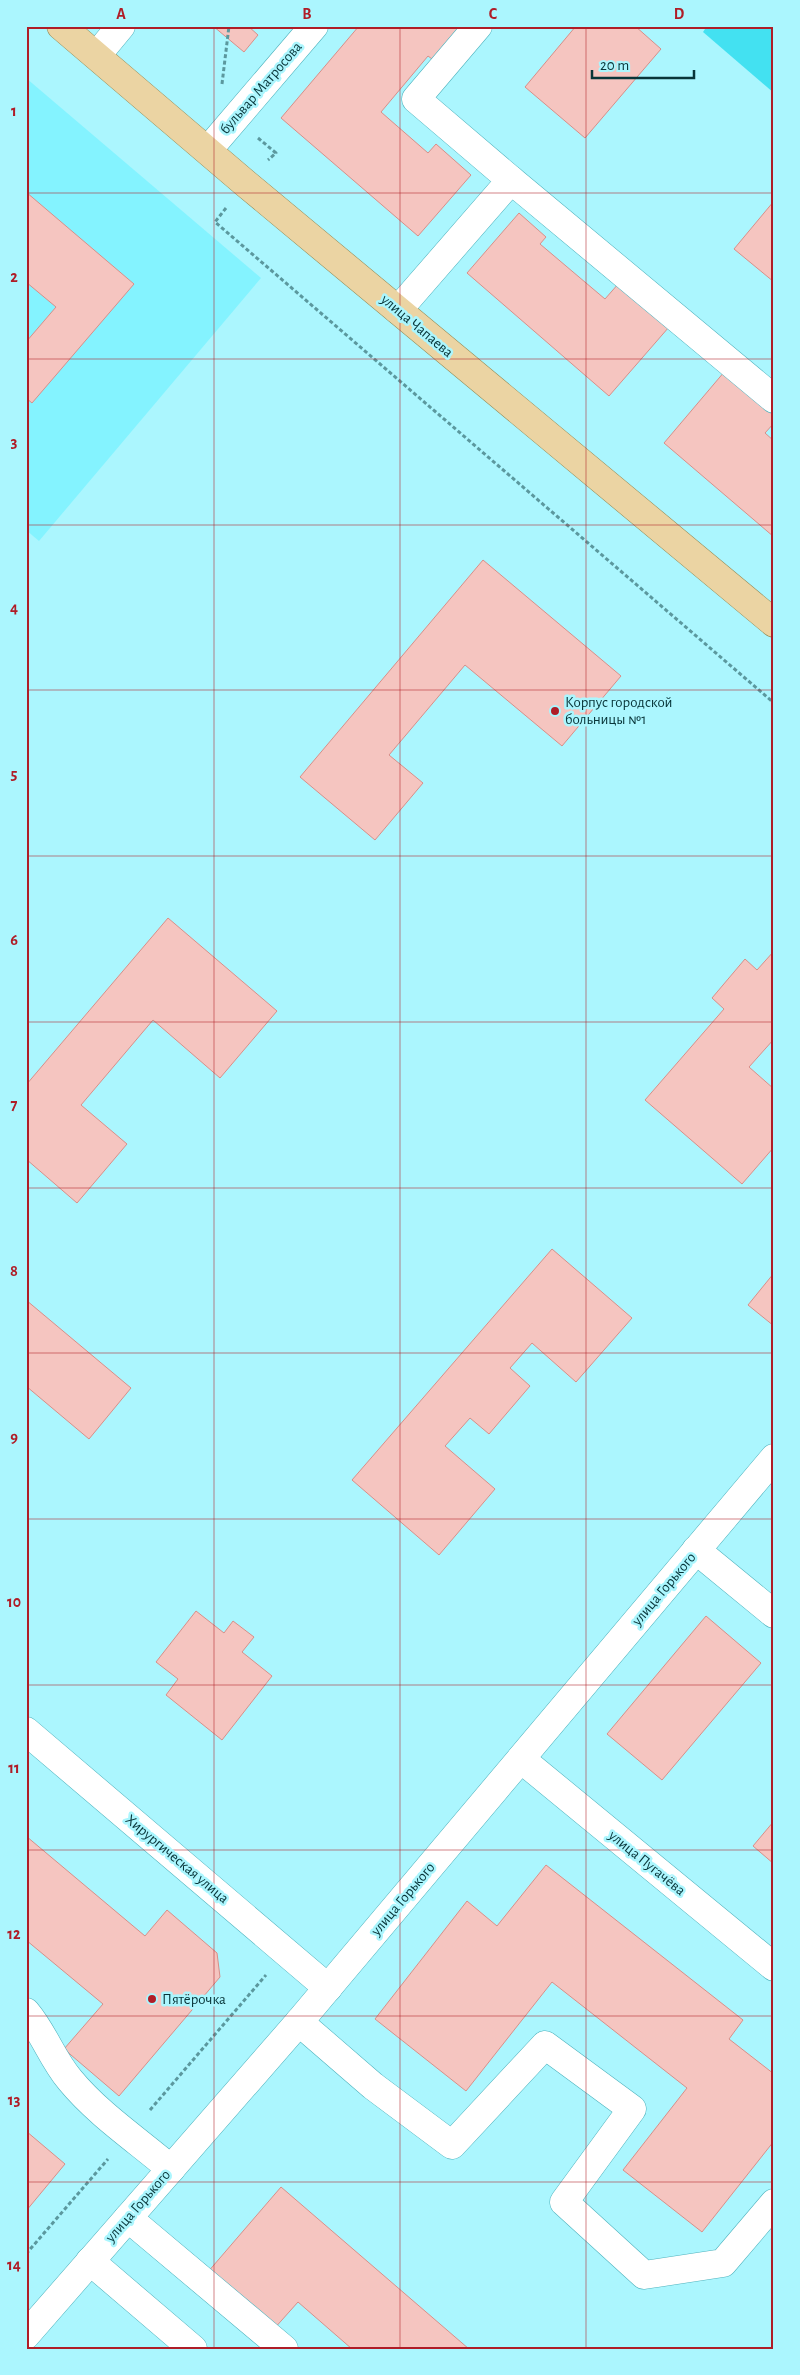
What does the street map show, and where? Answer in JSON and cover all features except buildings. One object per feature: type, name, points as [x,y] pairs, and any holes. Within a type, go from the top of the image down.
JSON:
[{"type":"main road","name":"улица Чапаева","points":[[62,26],[245,183],[774,623]]},
{"type":"street","points":[[96,56],[121,26]]},
{"type":"street","name":"бульвар Матросова","points":[[208,150],[314,26]]},
{"type":"street","points":[[478,26],[416,99],[774,399]]},
{"type":"street","points":[[398,310],[511,180]]},
{"type":"street","name":"улица Горького","points":[[27,2332],[328,1988],[774,1458]]},
{"type":"street","points":[[696,1550],[774,1614]]},
{"type":"street","name":"Хирургическая улица","points":[[26,1731],[328,1988]]},
{"type":"street","name":"улица Пугачёва","points":[[521,1759],[774,1967]]},
{"type":"street","points":[[26,2012],[37,2026],[59,2066],[76,2088],[171,2169]]},
{"type":"street","points":[[298,2022],[373,2086],[452,2145],[545,2045],[632,2109],[564,2202],[644,2275],[723,2263],[774,2203]]},
{"type":"street","points":[[128,2218],[284,2349]]},
{"type":"street","points":[[90,2261],[193,2349]]},
{"type":"path","points":[[276,153],[245,183],[215,222],[774,703]]},
{"type":"path","points":[[26,2254],[286,1952]]},
{"type":"shaded area","points":[[707,26],[774,26],[774,93],[703,32]]},
{"type":"shaded area","points":[[26,78],[261,278],[39,541],[26,530]]},
{"type":"place","name":"Корпус городской больницы №1","points":[[555,711]]},
{"type":"place","name":"Пятёрочка","points":[[152,1999]]}]
